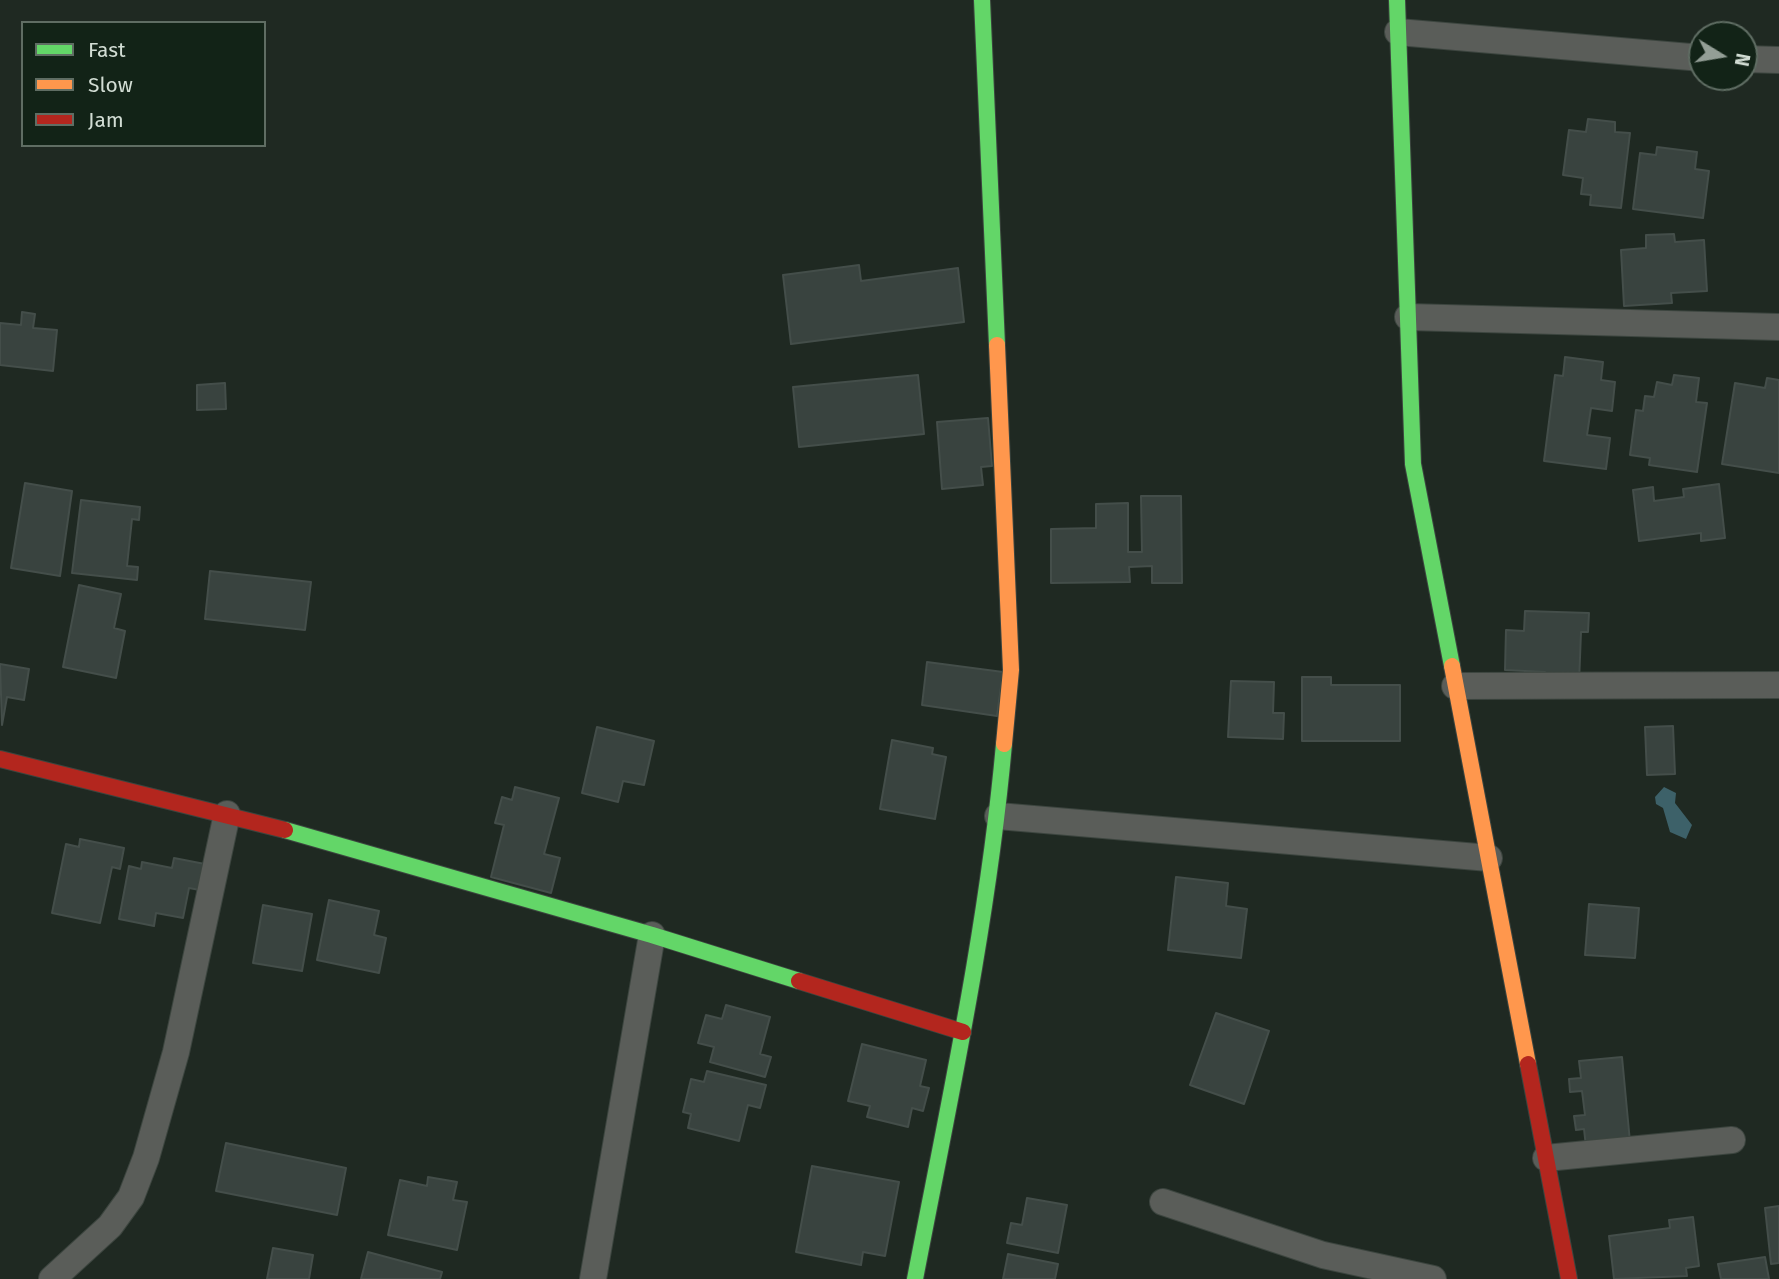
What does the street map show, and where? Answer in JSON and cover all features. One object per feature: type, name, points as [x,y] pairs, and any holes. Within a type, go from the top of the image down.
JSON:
[{"type":"street","points":[[915,1279],[962,1032],[998,816],[1011,670],[982,0]]},
{"type":"street","points":[[1397,0],[1413,464],[1569,1279]]},
{"type":"street","points":[[1398,32],[1688,57]]},
{"type":"street","points":[[1758,59],[1779,60]]},
{"type":"street","points":[[1408,317],[1779,327]]},
{"type":"street","points":[[1455,686],[1779,685]]},
{"type":"street","points":[[0,759],[227,814],[652,936],[962,1032]]},
{"type":"street","points":[[52,1279],[110,1226],[131,1197],[146,1158],[176,1052],[227,814]]},
{"type":"street","points":[[998,816],[1489,859]]},
{"type":"street","points":[[593,1279],[652,936]]},
{"type":"street","points":[[1546,1158],[1732,1140]]},
{"type":"street","points":[[1163,1202],[1323,1255],[1433,1279]]},
{"type":"water","points":[[1664,787],[1676,793],[1675,803],[1692,825],[1686,839],[1670,832],[1663,808],[1656,804],[1655,797]]},
{"type":"building","points":[[1588,119],[1615,122],[1615,132],[1630,133],[1621,208],[1590,205],[1591,195],[1581,194],[1583,178],[1563,175],[1569,130],[1586,132]]},
{"type":"building","points":[[1657,147],[1697,152],[1695,169],[1709,171],[1703,218],[1633,209],[1640,153],[1656,155]]},
{"type":"building","points":[[1674,234],[1675,242],[1704,240],[1707,291],[1671,293],[1672,303],[1624,306],[1621,250],[1646,248],[1646,235]]},
{"type":"building","points":[[859,265],[861,281],[958,268],[964,322],[791,344],[783,275]]},
{"type":"building","points":[[22,312],[35,314],[33,328],[57,330],[53,371],[0,365],[0,323],[21,325]]},
{"type":"building","points":[[1565,357],[1603,362],[1601,380],[1615,382],[1612,411],[1591,408],[1587,435],[1610,438],[1606,469],[1544,461],[1555,375],[1563,376]]},
{"type":"building","points":[[918,375],[924,434],[799,447],[793,387]]},
{"type":"building","points":[[1674,375],[1699,378],[1696,402],[1707,403],[1697,472],[1649,465],[1650,458],[1630,455],[1636,410],[1643,411],[1645,396],[1654,397],[1657,382],[1672,385]]},
{"type":"building","points":[[1767,378],[1779,380],[1779,473],[1722,464],[1735,383],[1765,388]]},
{"type":"building","points":[[225,383],[226,409],[197,410],[197,385]]},
{"type":"building","points":[[988,418],[992,466],[981,467],[983,485],[942,489],[937,422]]},
{"type":"building","points":[[25,483],[72,491],[60,576],[11,568]]},
{"type":"building","points":[[1719,484],[1725,538],[1701,541],[1701,533],[1639,541],[1633,490],[1653,487],[1654,501],[1684,497],[1683,489]]},
{"type":"building","points":[[1141,496],[1181,496],[1182,583],[1152,583],[1152,566],[1129,567],[1130,582],[1051,583],[1051,529],[1096,528],[1096,504],[1128,503],[1128,552],[1142,552]]},
{"type":"building","points":[[81,500],[140,507],[139,520],[132,519],[127,566],[138,567],[137,580],[72,573]]},
{"type":"building","points":[[210,571],[311,582],[305,630],[205,619]]},
{"type":"building","points":[[79,585],[121,594],[114,628],[125,631],[116,678],[63,667]]},
{"type":"building","points":[[1525,611],[1589,613],[1588,632],[1581,632],[1579,683],[1545,681],[1545,672],[1505,670],[1506,630],[1524,631]]},
{"type":"building","points":[[927,662],[1003,672],[997,716],[922,705]]},
{"type":"building","points":[[0,664],[29,669],[24,700],[7,697],[2,725]]},
{"type":"building","points":[[1302,677],[1331,677],[1331,685],[1400,685],[1400,741],[1302,741]]},
{"type":"building","points":[[1231,681],[1274,682],[1273,713],[1284,713],[1283,739],[1228,737]]},
{"type":"building","points":[[1673,726],[1675,774],[1647,775],[1645,727]]},
{"type":"building","points":[[597,727],[654,741],[644,785],[623,781],[618,802],[582,793]]},
{"type":"building","points":[[892,740],[933,748],[932,754],[946,757],[935,819],[880,809]]},
{"type":"building","points":[[515,787],[559,798],[544,854],[560,858],[551,893],[491,877],[504,825],[495,823],[502,797],[512,800]]},
{"type":"building","points":[[80,839],[124,848],[120,869],[112,867],[100,923],[52,913],[66,844],[79,847]]},
{"type":"building","points":[[174,858],[210,865],[205,891],[189,888],[183,918],[156,913],[154,926],[119,919],[129,866],[141,869],[142,862],[172,868]]},
{"type":"building","points":[[1176,877],[1228,883],[1226,906],[1247,909],[1241,958],[1168,950]]},
{"type":"building","points":[[329,900],[379,911],[374,935],[386,938],[379,973],[317,960]]},
{"type":"building","points":[[1589,904],[1639,908],[1635,958],[1585,955]]},
{"type":"building","points":[[263,905],[312,914],[302,971],[253,963]]},
{"type":"building","points":[[726,1005],[770,1017],[760,1054],[771,1057],[765,1077],[710,1062],[714,1047],[698,1043],[706,1015],[722,1019]]},
{"type":"building","points":[[1216,1013],[1269,1031],[1244,1104],[1190,1085]]},
{"type":"building","points":[[862,1044],[926,1060],[920,1086],[929,1088],[923,1111],[912,1108],[908,1127],[867,1117],[870,1106],[848,1101]]},
{"type":"building","points":[[1622,1057],[1630,1142],[1586,1147],[1584,1129],[1576,1130],[1574,1116],[1585,1115],[1582,1091],[1570,1092],[1569,1079],[1581,1078],[1579,1061]]},
{"type":"building","points":[[707,1071],[766,1085],[760,1108],[748,1105],[739,1141],[688,1128],[691,1114],[683,1112],[691,1079],[704,1082]]},
{"type":"building","points":[[226,1143],[346,1168],[337,1215],[216,1191]]},
{"type":"building","points":[[812,1166],[899,1182],[885,1256],[863,1252],[861,1265],[796,1252]]},
{"type":"building","points":[[428,1177],[457,1182],[453,1200],[467,1202],[457,1250],[388,1235],[400,1180],[427,1186]]},
{"type":"building","points":[[1027,1198],[1067,1205],[1058,1253],[1007,1243],[1011,1223],[1022,1225]]},
{"type":"building","points":[[1779,1206],[1779,1263],[1771,1264],[1765,1208]]},
{"type":"building","points":[[1693,1217],[1699,1266],[1686,1268],[1687,1276],[1614,1279],[1609,1236],[1670,1228],[1669,1220]]},
{"type":"building","points":[[273,1248],[313,1255],[309,1279],[267,1279]]},
{"type":"building","points":[[368,1252],[442,1272],[440,1279],[361,1279]]},
{"type":"building","points":[[1008,1254],[1058,1264],[1055,1279],[1003,1279]]},
{"type":"building","points":[[1765,1257],[1769,1279],[1721,1279],[1718,1264]]},
{"type":"traffic: fast","points":[[982,0],[997,345]]},
{"type":"traffic: fast","points":[[1397,0],[1413,464],[1452,666]]},
{"type":"traffic: fast","points":[[915,1279],[978,946],[1004,744]]},
{"type":"traffic: fast","points":[[285,830],[652,935],[799,981]]},
{"type":"traffic: slow","points":[[997,345],[1011,670],[1004,744]]},
{"type":"traffic: slow","points":[[1452,666],[1528,1064]]},
{"type":"traffic: jam","points":[[0,759],[285,830]]},
{"type":"traffic: jam","points":[[799,981],[963,1032]]},
{"type":"traffic: jam","points":[[1528,1064],[1569,1279]]}]
